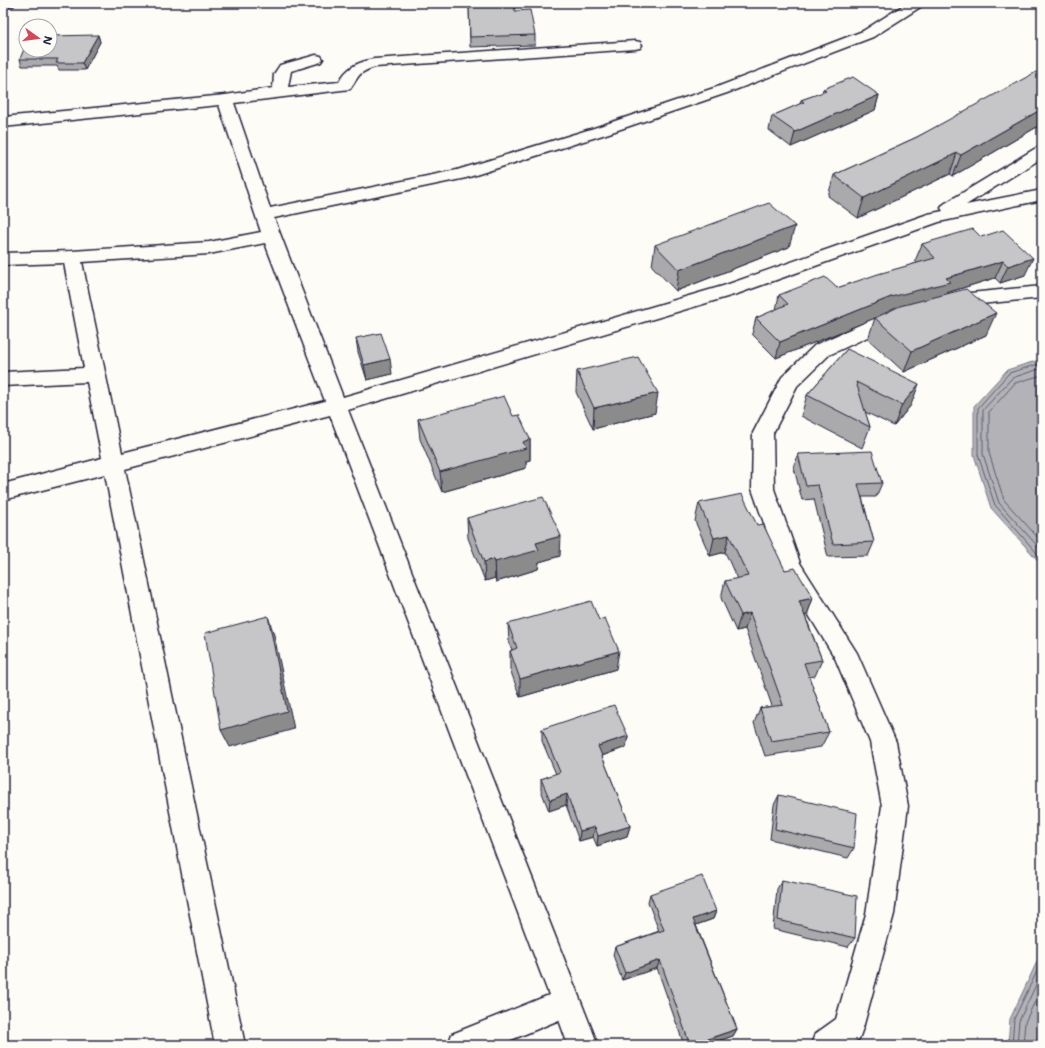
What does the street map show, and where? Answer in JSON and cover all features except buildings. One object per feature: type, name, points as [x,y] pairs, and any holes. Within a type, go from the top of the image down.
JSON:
[{"type":"street","points":[[3,3],[8,3]]},
{"type":"street","points":[[3,259],[72,257],[209,248],[267,226],[460,174],[600,132],[722,90],[868,34],[917,3]]},
{"type":"street","points":[[3,122],[225,100],[280,92],[345,86],[348,77],[356,68],[374,63],[635,45]]},
{"type":"street","points":[[280,92],[282,74],[285,68],[316,60]]},
{"type":"street","points":[[225,100],[267,226],[583,1045]]},
{"type":"street","points":[[934,218],[1042,150]]},
{"type":"street","points":[[3,492],[336,406],[730,290],[934,218],[1042,195]]},
{"type":"street","points":[[72,257],[230,1045]]},
{"type":"street","points":[[826,1045],[848,1028],[880,914],[895,806],[883,742],[848,660],[790,566],[763,489],[763,433],[790,382],[822,350],[886,321],[920,312],[970,299],[1042,292]]},
{"type":"street","points":[[3,379],[96,374]]},
{"type":"street","points":[[463,1045],[567,1002]]},
{"type":"water","points":[[1042,359],[1042,565],[991,508],[974,455],[974,406],[1007,370]]},
{"type":"water","points":[[1042,951],[1042,1045],[1008,1045],[1010,1019]]}]
